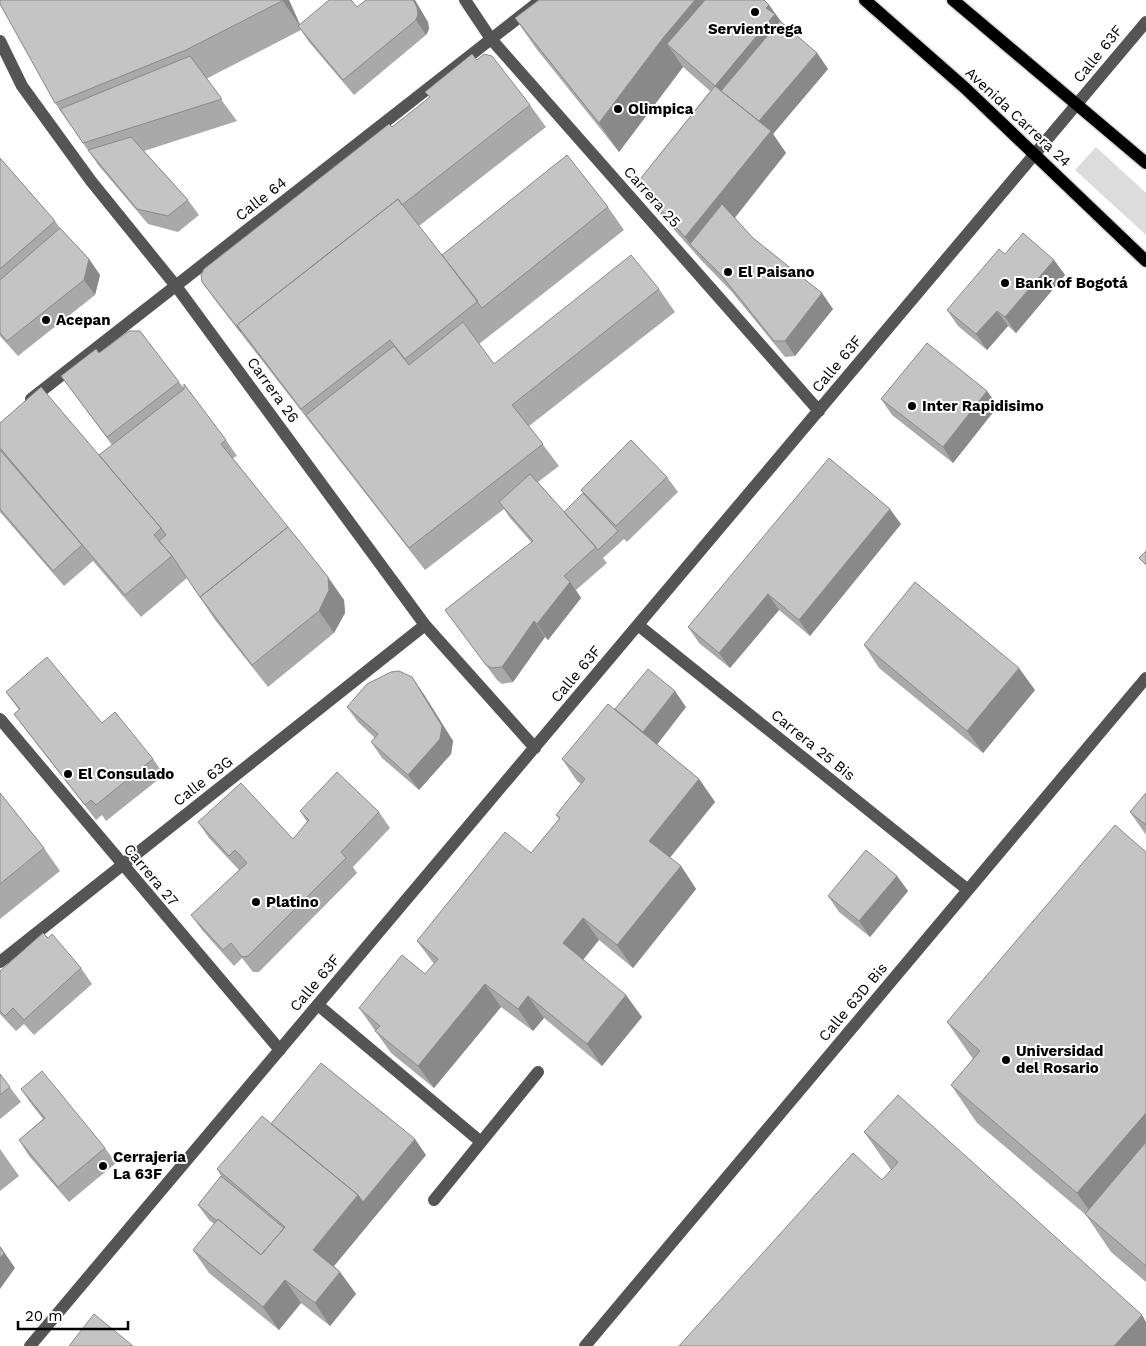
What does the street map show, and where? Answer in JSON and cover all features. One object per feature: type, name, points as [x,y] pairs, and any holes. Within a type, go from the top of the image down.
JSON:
[{"type":"main road","name":"Avenida Carrera 24","points":[[865,0],[965,88],[1146,261]]},
{"type":"main road","points":[[952,0],[1146,163]]},
{"type":"street","name":"Carrera 25","points":[[465,0],[491,40],[819,411]]},
{"type":"street","name":"Calle 64","points":[[23,406],[541,0]]},
{"type":"street","name":"Calle 63F","points":[[30,1346],[1146,22]]},
{"type":"street","name":"Carrera 26","points":[[0,41],[22,86],[91,181],[176,286],[425,625],[535,748]]},
{"type":"street","name":"Calle 63G","points":[[0,962],[425,625]]},
{"type":"street","name":"Carrera 25 Bis","points":[[638,625],[968,890]]},
{"type":"street","name":"Calle 63D Bis","points":[[584,1346],[1146,678]]},
{"type":"street","name":"Carrera 27","points":[[0,719],[122,866],[280,1050]]},
{"type":"street","points":[[318,1005],[481,1142]]},
{"type":"street","points":[[434,1200],[538,1072]]},
{"type":"shaded area","points":[[1096,147],[1146,193],[1146,235],[1075,170]]},
{"type":"building","points":[[0,0],[282,1],[186,50],[55,103],[0,4]]},
{"type":"building","points":[[329,0],[351,0],[357,7],[366,0],[413,0],[418,14],[416,20],[343,80],[298,26]]},
{"type":"building","name":"Olimpica","points":[[539,0],[695,0],[663,38],[599,123],[515,18]]},
{"type":"building","points":[[705,0],[764,0],[769,5],[766,8],[775,14],[715,86],[667,44]]},
{"type":"building","points":[[780,21],[817,53],[759,121],[721,91]]},
{"type":"building","points":[[472,54],[477,60],[484,54],[492,56],[530,105],[402,205],[398,199],[237,325],[241,332],[202,282],[201,275],[204,269],[389,124],[392,127],[430,97],[425,92]]},
{"type":"building","points":[[190,56],[222,99],[83,143],[60,109]]},
{"type":"building","points":[[715,86],[771,131],[685,237],[637,183]]},
{"type":"building","points":[[131,137],[188,200],[168,216],[137,209],[88,150]]},
{"type":"building","points":[[567,155],[608,207],[482,308],[442,255]]},
{"type":"building","points":[[0,158],[55,221],[0,269]]},
{"type":"building","points":[[398,199],[478,301],[405,359],[390,340],[301,409],[237,325]]},
{"type":"building","points":[[722,204],[753,238],[822,293],[785,341],[774,341],[722,276],[690,244]]},
{"type":"building","points":[[60,228],[89,259],[84,280],[7,341],[0,333],[0,280]]},
{"type":"building","points":[[1023,233],[1054,260],[1005,317],[997,311],[976,334],[947,310],[999,249],[1005,254]]},
{"type":"building","points":[[631,255],[659,289],[512,405],[543,444],[409,548],[306,415],[394,346],[409,365],[463,322],[494,364]]},
{"type":"building","points":[[129,331],[140,331],[179,382],[107,437],[61,376],[96,349],[99,353]]},
{"type":"building","points":[[927,343],[987,391],[943,447],[881,399]]},
{"type":"building","points":[[184,384],[226,440],[221,444],[288,527],[200,597],[172,556],[159,541],[166,535],[99,455],[184,389]]},
{"type":"building","points":[[41,387],[161,528],[154,535],[172,556],[125,595],[0,448],[0,423]]},
{"type":"building","points":[[631,440],[667,477],[616,526],[581,490]]},
{"type":"building","points":[[0,450],[82,545],[53,571],[0,509]]},
{"type":"building","points":[[829,458],[890,509],[799,620],[768,594],[719,653],[688,627]]},
{"type":"building","points":[[530,474],[596,547],[564,576],[570,582],[537,624],[534,621],[502,667],[492,668],[486,665],[445,610],[533,541],[499,502]]},
{"type":"building","points":[[583,493],[618,531],[598,550],[564,512]]},
{"type":"building","points":[[288,527],[328,577],[329,590],[319,611],[252,665],[200,597]]},
{"type":"building","points":[[1146,551],[1146,565],[1139,558]]},
{"type":"building","points":[[915,582],[1019,668],[967,731],[864,645]]},
{"type":"building","points":[[47,657],[102,723],[115,712],[153,759],[96,805],[91,800],[85,805],[14,714],[20,709],[6,692]]},
{"type":"building","points":[[648,669],[675,691],[643,732],[615,709]]},
{"type":"building","points":[[399,671],[412,677],[442,726],[440,739],[408,775],[371,742],[378,734],[347,707],[367,684],[391,672]]},
{"type":"building","points":[[608,704],[699,779],[649,841],[681,866],[617,945],[583,918],[563,943],[626,995],[587,1044],[528,996],[518,1009],[485,984],[418,1066],[375,1031],[380,1026],[359,1008],[402,955],[425,974],[438,959],[417,941],[505,832],[531,853],[560,818],[556,815],[585,779],[562,759]]},
{"type":"building","points":[[337,772],[379,812],[341,852],[346,858],[248,956],[242,957],[231,943],[223,950],[191,915],[247,863],[235,850],[229,856],[198,822],[241,783],[293,839],[309,820],[300,811]]},
{"type":"building","points":[[0,793],[44,848],[0,884]]},
{"type":"building","points":[[1146,793],[1146,825],[1130,812]]},
{"type":"building","points":[[1115,825],[1146,852],[1146,1113],[1077,1193],[951,1085],[980,1051],[947,1022]]},
{"type":"building","points":[[866,850],[897,876],[859,921],[828,896]]},
{"type":"building","points":[[43,933],[48,938],[52,934],[81,968],[24,1020],[13,1008],[5,1016],[0,1011],[0,971]]},
{"type":"building","points":[[321,1063],[415,1139],[363,1202],[358,1195],[271,1124]]},
{"type":"building","points":[[42,1071],[105,1148],[58,1187],[19,1140],[45,1118],[21,1089]]},
{"type":"building","points":[[0,1074],[10,1087],[0,1095]]},
{"type":"building","points":[[898,1095],[1142,1315],[1114,1346],[679,1346],[853,1153],[882,1180],[898,1162],[864,1132]]},
{"type":"building","points":[[262,1116],[358,1195],[313,1250],[340,1272],[315,1303],[285,1280],[263,1307],[193,1250],[218,1219],[261,1255],[285,1227],[217,1169]]},
{"type":"building","points":[[1146,1142],[1146,1266],[1085,1214]]},
{"type":"building","points":[[221,1176],[284,1228],[261,1255],[198,1205]]},
{"type":"building","points":[[0,1247],[4,1253],[0,1258]]},
{"type":"building","points":[[94,1314],[133,1346],[69,1346]]},
{"type":"place","name":"Servientrega","points":[[755,12]]},
{"type":"place","name":"Olimpica","points":[[618,109]]},
{"type":"place","name":"El Paisano","points":[[728,272]]},
{"type":"place","name":"Bank of Bogotá","points":[[1005,283]]},
{"type":"place","name":"Acepan","points":[[46,320]]},
{"type":"place","name":"Inter Rapidisimo","points":[[912,406]]},
{"type":"place","name":"El Consulado","points":[[68,774]]},
{"type":"place","name":"Platino","points":[[256,902]]},
{"type":"place","name":"Universidad del Rosario","points":[[1006,1060]]},
{"type":"place","name":"Cerrajeria La 63F","points":[[103,1166]]}]
